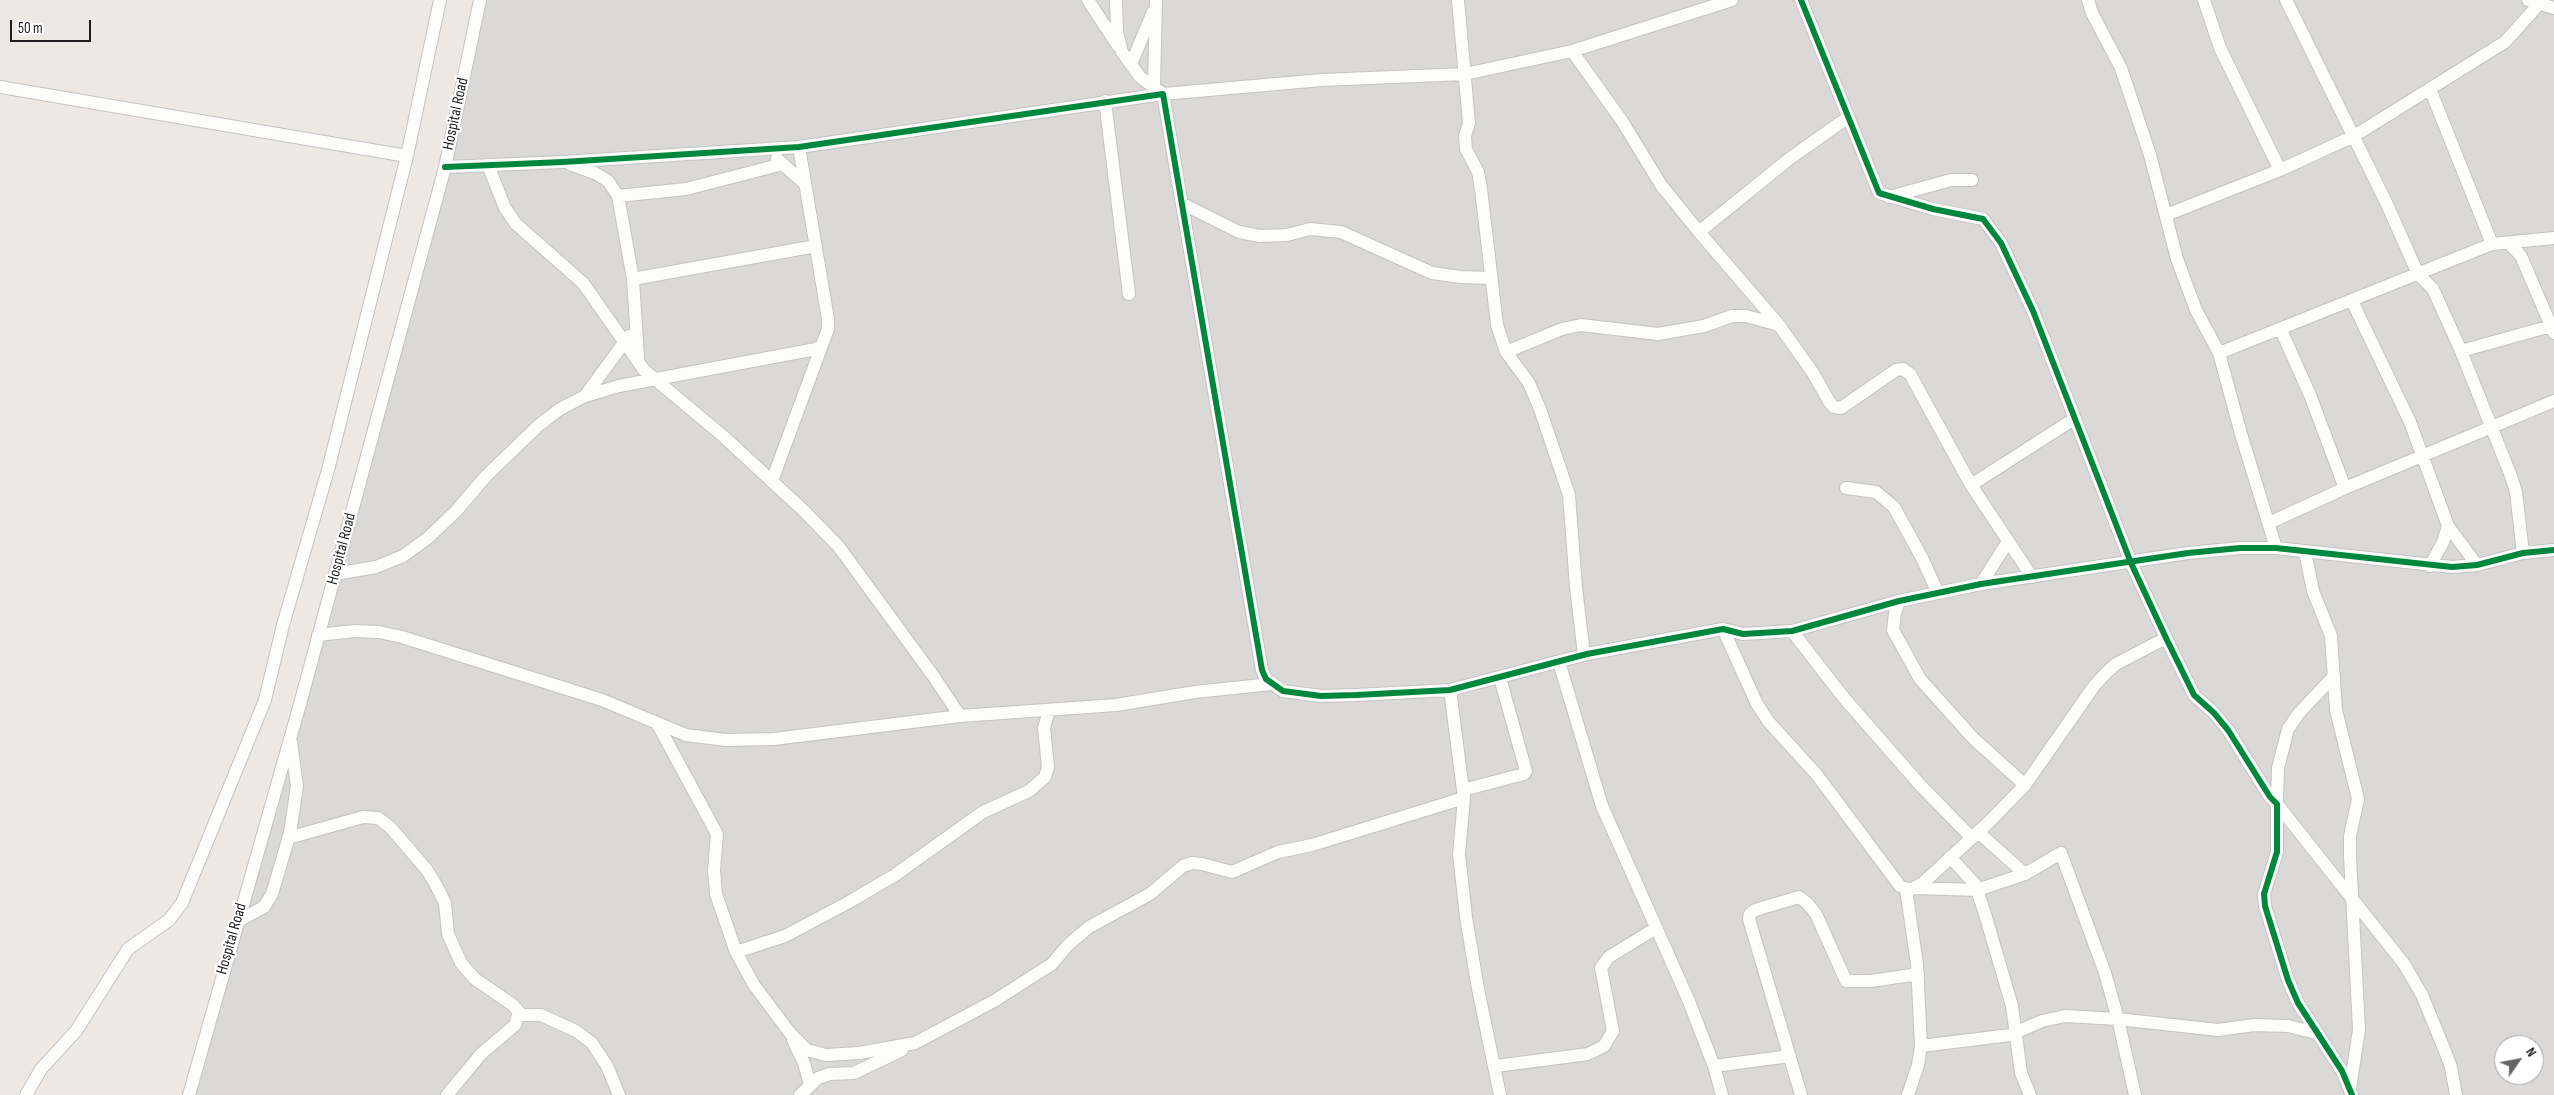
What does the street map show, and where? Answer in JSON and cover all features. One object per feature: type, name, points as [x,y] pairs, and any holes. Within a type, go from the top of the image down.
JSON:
[{"type":"street","points":[[26,1095],[41,1069],[76,1031],[128,949],[169,920],[182,903],[264,700],[328,470],[407,156],[440,0]]},
{"type":"street","name":"Hospital Road","points":[[189,1095],[335,574],[445,167],[480,0]]},
{"type":"street","points":[[1088,0],[1140,77],[1158,90]]},
{"type":"street","points":[[1116,0],[1117,32],[1122,52]]},
{"type":"street","points":[[1458,0],[1469,122],[1465,136],[1466,148],[1478,172],[1481,189],[1497,325],[1506,352],[1529,383],[1540,409],[1569,495],[1576,587],[1584,655]]},
{"type":"street","points":[[445,167],[563,162],[799,147],[1105,101],[1158,90],[1465,74],[1572,51],[1732,0]]},
{"type":"street","points":[[1801,0],[1847,118],[1875,186],[1880,193],[1888,197],[1983,219],[2001,244],[2033,311],[2131,563],[2194,694],[2228,730],[2270,797],[2404,964],[2422,995],[2451,1067],[2456,1095]]},
{"type":"street","points":[[2088,0],[2092,13],[2121,68],[2150,155],[2177,259],[2196,310],[2220,354],[2240,434],[2276,548]]},
{"type":"street","points":[[2204,0],[2220,48],[2280,170]]},
{"type":"street","points":[[2286,0],[2342,117],[2354,136],[2418,274],[2433,289],[2461,352],[2516,492],[2522,553]]},
{"type":"street","points":[[2166,215],[2280,170],[2354,136],[2505,42],[2536,1],[2554,8]]},
{"type":"street","points":[[1131,64],[1155,4]]},
{"type":"street","points":[[1155,4],[1158,90],[1183,204],[1262,670],[1271,684],[1283,691],[1320,696],[1450,690],[1584,655],[1723,629],[1743,634],[1792,631],[1900,601],[1981,584],[2188,553],[2240,548],[2276,548],[2452,567],[2477,565],[2522,553],[2554,550]]},
{"type":"street","points":[[1572,51],[1622,121],[1661,185],[1779,325],[1834,407],[1841,408],[1896,370],[1904,369],[1910,374],[1971,485],[2007,543],[2032,577]]},
{"type":"street","points":[[0,87],[407,156]]},
{"type":"street","points":[[2430,89],[2492,244]]},
{"type":"street","points":[[1105,101],[1129,294]]},
{"type":"street","points":[[1699,232],[1789,159],[1847,118]]},
{"type":"street","points":[[772,481],[828,329],[828,319],[799,147]]},
{"type":"street","points":[[765,149],[805,184]]},
{"type":"street","points":[[563,162],[595,173],[608,181],[618,196],[633,279],[635,328],[640,362]]},
{"type":"street","points":[[618,196],[686,189],[783,164]]},
{"type":"street","points":[[488,165],[505,208],[516,224],[584,283],[644,370],[723,436],[804,510],[839,547],[934,677],[960,716]]},
{"type":"street","points":[[1888,197],[1950,180],[1972,180]]},
{"type":"street","points":[[1183,204],[1239,232],[1260,236],[1310,230],[1341,232],[1432,272],[1461,278],[1490,278]]},
{"type":"street","points":[[2220,354],[2492,244],[2554,238]]},
{"type":"street","points":[[2461,352],[2552,330],[2521,256],[2509,243]]},
{"type":"street","points":[[633,279],[816,246]]},
{"type":"street","points":[[1746,316],[1755,298]]},
{"type":"street","points":[[2352,301],[2400,399],[2448,526],[2477,565]]},
{"type":"street","points":[[1506,352],[1562,329],[1581,325],[1658,334],[1704,326],[1732,316],[1746,316],[1779,325]]},
{"type":"street","points":[[584,396],[635,328]]},
{"type":"street","points":[[2280,330],[2310,395],[2345,488]]},
{"type":"street","points":[[335,574],[376,567],[403,556],[436,530],[486,476],[539,425],[560,409],[584,396],[619,386],[658,381],[816,349],[822,345]]},
{"type":"street","points":[[2269,523],[2345,488],[2554,401]]},
{"type":"street","points":[[1971,485],[2074,419]]},
{"type":"street","points":[[1846,488],[1876,492],[1885,497],[1894,507],[1922,558],[1938,593]]},
{"type":"street","points":[[2430,566],[2443,542],[2448,526]]},
{"type":"street","points":[[1981,584],[2007,543]]},
{"type":"street","points":[[2305,552],[2313,591],[2331,636],[2334,652],[2333,677],[2336,710],[2358,800],[2350,836],[2351,897],[2359,1030],[2351,1092]]},
{"type":"street","points":[[1900,601],[1895,613],[1893,630],[1920,678],[1973,738],[2025,785]]},
{"type":"street","points":[[1723,629],[1757,704],[1768,721],[1816,775],[1893,876],[1911,889],[1977,890],[2025,874],[2061,853],[2104,973],[2118,1019],[2136,1095]]},
{"type":"street","points":[[318,635],[354,631],[379,632],[602,700],[658,725],[686,735],[726,740],[783,738],[960,716],[1116,705],[1195,692],[1271,684]]},
{"type":"street","points":[[1792,631],[1818,667],[1932,798],[2025,874]]},
{"type":"street","points":[[1911,889],[1975,835],[2025,785],[2094,686],[2106,673],[2116,664],[2166,638]]},
{"type":"street","points":[[1559,662],[1602,806],[1688,999],[1714,1066],[1722,1095]]},
{"type":"street","points":[[2333,677],[2299,712],[2288,729],[2278,768],[2277,852],[2264,894],[2265,906],[2288,980],[2298,1003],[2342,1071],[2351,1092]]},
{"type":"street","points":[[800,1095],[810,1085],[830,1074],[854,1073],[994,1001],[1052,964],[1068,945],[1090,926],[1150,894],[1183,866],[1192,863],[1202,864],[1232,872],[1278,852],[1312,846],[1524,774],[1526,771],[1500,678]]},
{"type":"street","points":[[1450,690],[1463,794],[1459,854],[1466,917],[1478,989],[1496,1066],[1500,1095]]},
{"type":"street","points":[[736,952],[785,936],[849,902],[895,875],[984,812],[1029,791],[1045,777],[1048,767],[1044,728],[1049,710]]},
{"type":"street","points":[[658,725],[717,834],[714,870],[716,894],[736,952],[754,985],[790,1033],[807,1050],[826,1055],[860,1053],[915,1043]]},
{"type":"street","points":[[238,921],[264,907],[272,894],[288,838],[297,786],[290,737]]},
{"type":"street","points":[[288,838],[363,817],[378,818],[390,827],[427,870],[436,885],[445,903],[448,934],[460,963],[475,979],[513,1004],[519,1015]]},
{"type":"street","points":[[1950,857],[1970,878],[1977,890],[2007,989],[2017,1033],[2020,1073],[2030,1095]]},
{"type":"street","points":[[1908,1095],[1918,1065],[1921,1046],[1918,974],[1911,889]]},
{"type":"street","points":[[1801,1095],[1749,919],[1755,910],[1799,897],[1802,898],[1816,914],[1846,981],[1871,981],[1918,974]]},
{"type":"street","points":[[1496,1066],[1588,1054],[1604,1046],[1613,1031],[1601,968],[1609,957],[1656,928]]},
{"type":"street","points":[[447,1095],[481,1054],[515,1025],[519,1015]]},
{"type":"street","points":[[519,1015],[541,1015],[576,1031],[592,1043],[607,1066],[619,1095]]},
{"type":"street","points":[[1921,1046],[1980,1040],[2017,1033],[2042,1021],[2054,1018],[2118,1019],[2208,1029],[2288,1026],[2316,1033]]},
{"type":"street","points":[[790,1033],[804,1063],[810,1085]]},
{"type":"street","points":[[1714,1066],[1790,1056]]},
{"type":"shaded area","points":[[480,0],[2554,0],[2554,1095],[189,1095],[445,167]]},
{"type":"cycle path","points":[[1801,0],[1879,193],[1933,209],[1983,219],[2001,243],[2033,311],[2131,563],[2194,695],[2214,713],[2228,730],[2270,797],[2277,804],[2277,852],[2264,894],[2265,906],[2288,980],[2298,1003],[2342,1071],[2352,1095]]},
{"type":"cycle path","points":[[445,167],[563,162],[799,147],[1163,94],[1262,670],[1266,679],[1283,691],[1321,696],[1450,690],[1587,654],[1723,629],[1743,634],[1792,631],[1899,601],[1981,584],[2188,553],[2240,548],[2276,548],[2452,567],[2477,565],[2523,553],[2554,550]]}]
